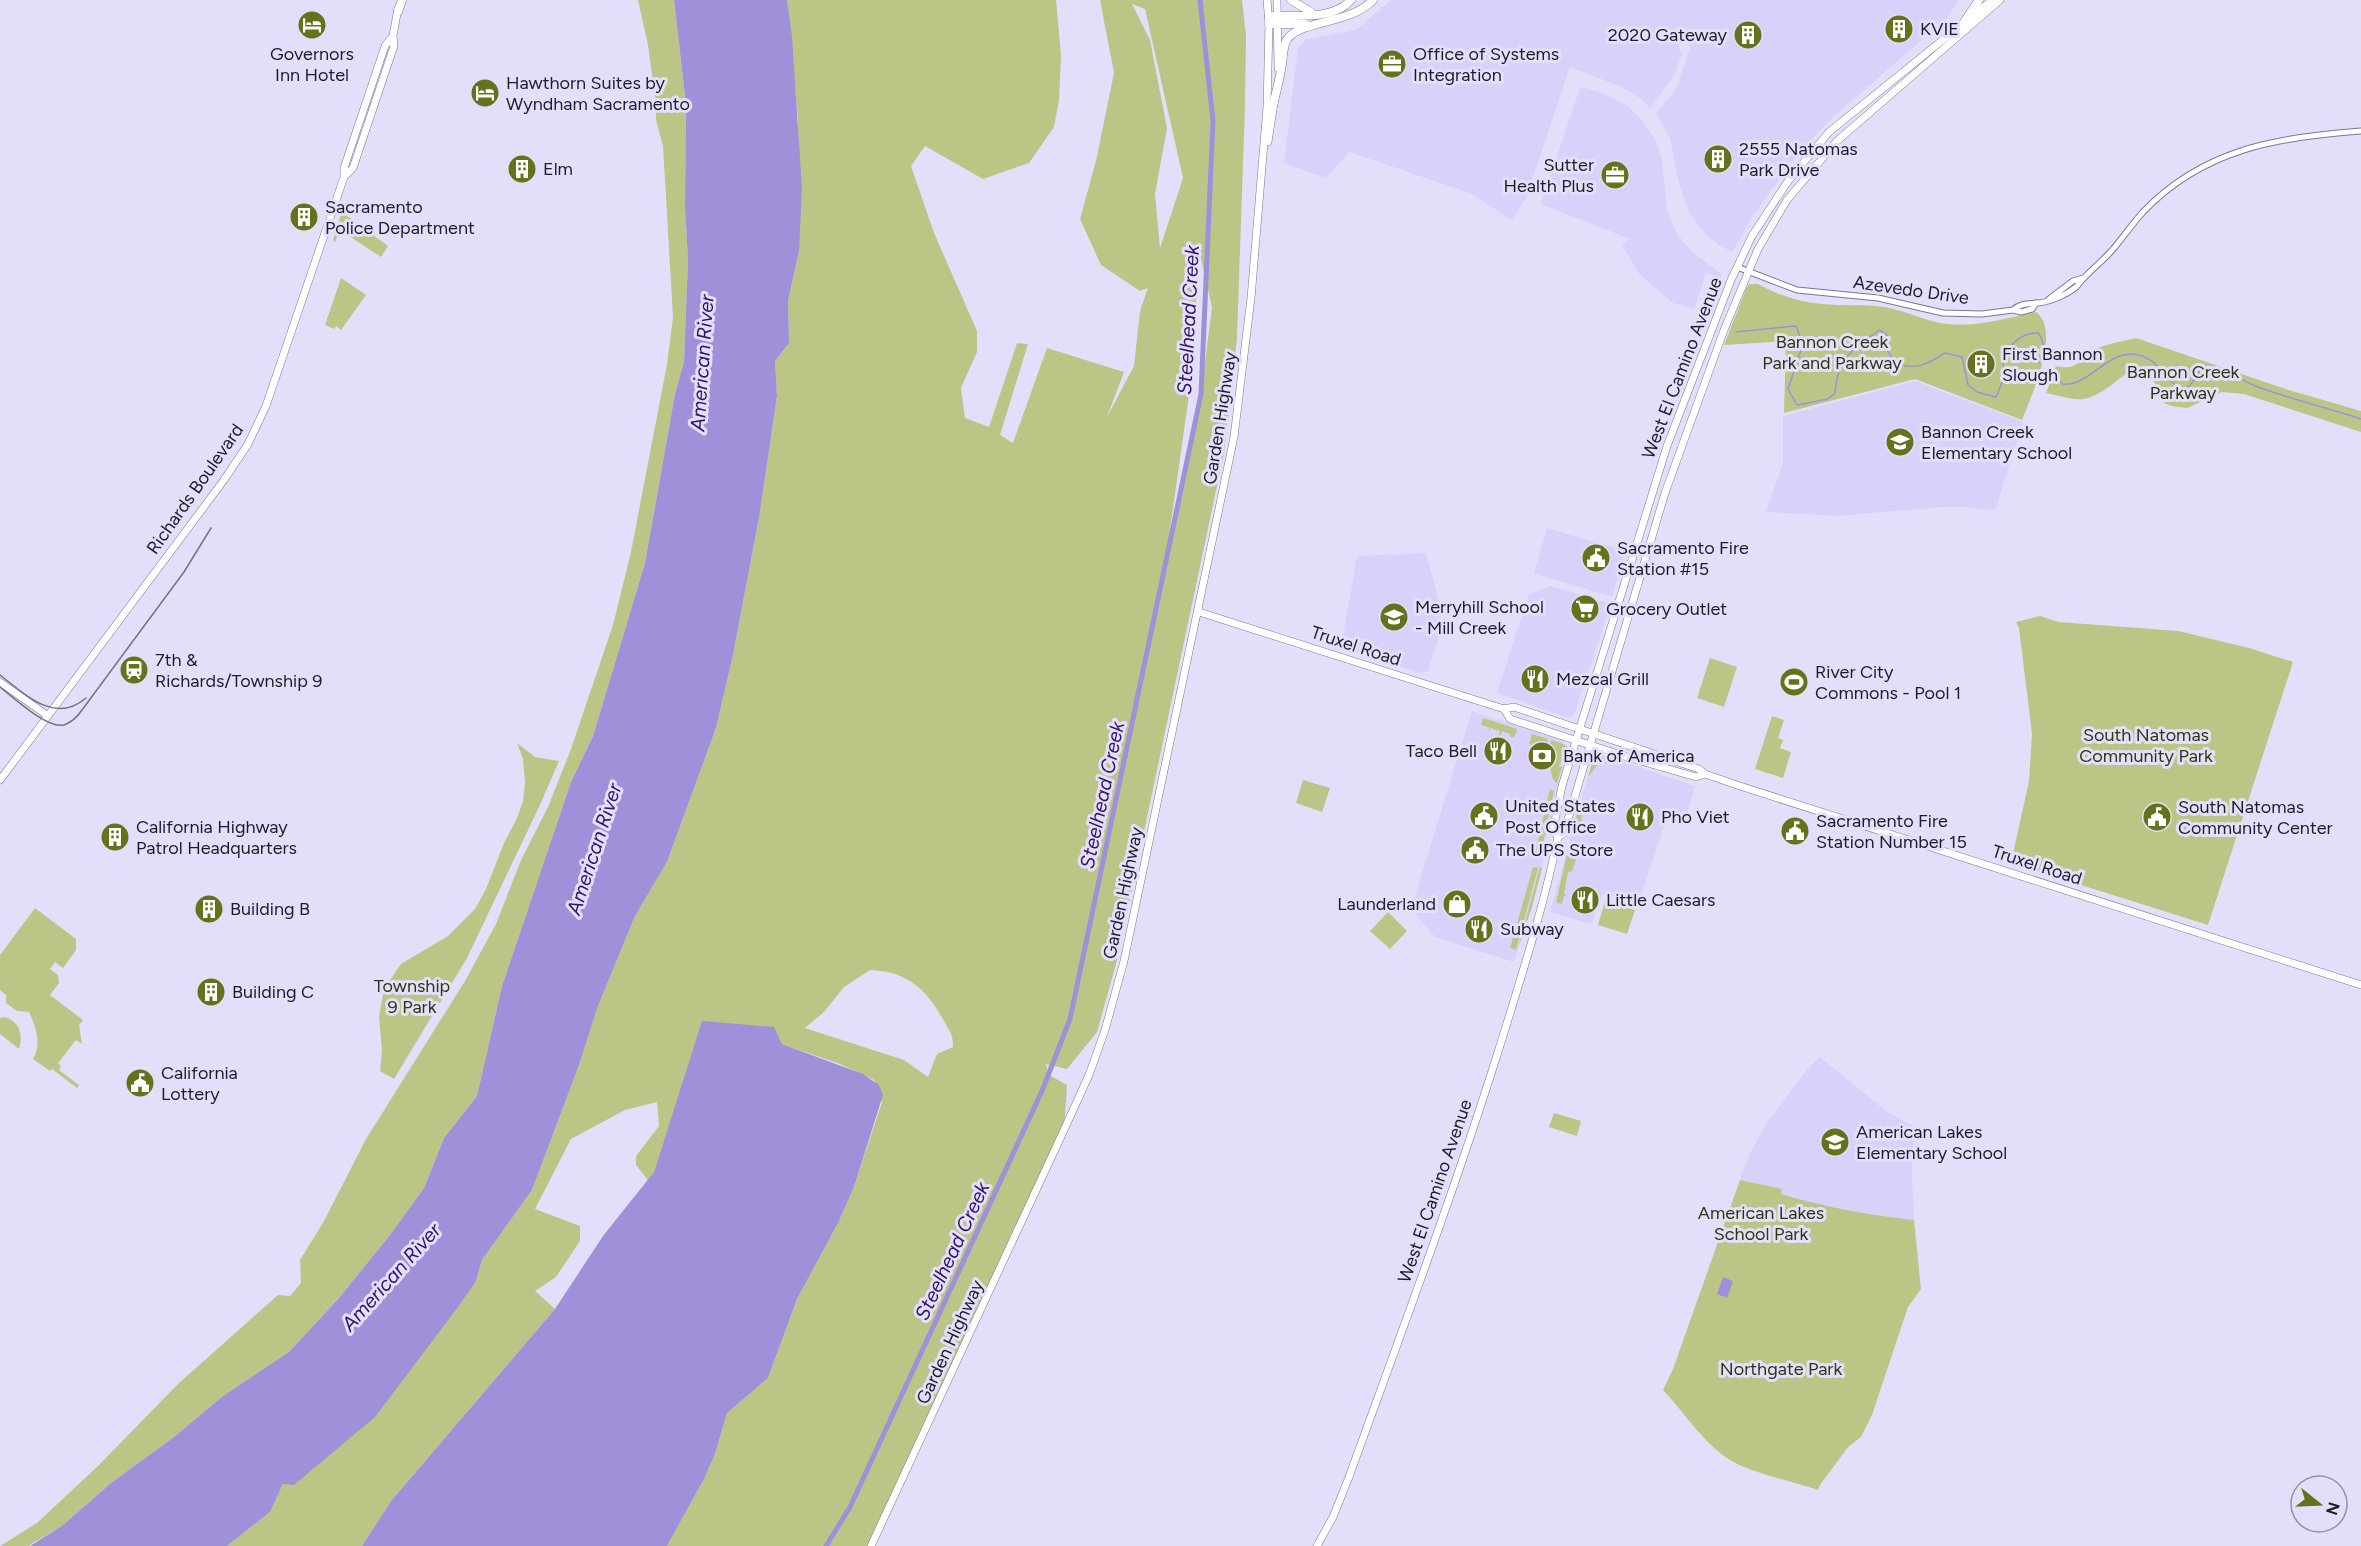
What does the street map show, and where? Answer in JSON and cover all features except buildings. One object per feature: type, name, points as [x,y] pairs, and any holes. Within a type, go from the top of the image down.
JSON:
[{"type":"highway","points":[[398,12],[400,0]]},
{"type":"highway","points":[[1291,0],[1305,10],[1318,14]]},
{"type":"highway","points":[[1278,20],[1338,11],[1351,0]]},
{"type":"highway","points":[[1273,106],[1286,43],[1297,30],[1349,16],[1363,9],[1373,0]]},
{"type":"highway","points":[[1962,25],[1979,0]]},
{"type":"highway","points":[[1269,20],[1317,24]]},
{"type":"main road","name":"Garden Highway","points":[[871,1546],[1089,1075],[1105,1030],[1124,961],[1199,612],[1239,410],[1267,106],[1269,20],[1267,0]]},
{"type":"main road","name":"Garden Highway","points":[[1258,204],[1278,64],[1277,0]]},
{"type":"main road","name":"West El Camino Avenue","points":[[1558,837],[1553,830],[1562,786],[1665,451],[1688,387],[1737,267],[1771,205],[1829,132],[1992,0]]},
{"type":"main road","name":"West El Camino Avenue","points":[[1317,1546],[1333,1517],[1349,1477],[1454,1189],[1526,960],[1558,837],[1564,833],[1588,745],[1665,493],[1706,377],[1748,272],[1787,200],[1826,152],[1853,126],[2000,0]]},
{"type":"main road","name":"Richards Boulevard","points":[[0,780],[224,480],[256,429],[276,381],[344,177],[353,168],[394,46],[393,36],[398,12]]},
{"type":"main road","name":"Truxel Road","points":[[1199,612],[1504,709],[1514,707],[1702,771],[2361,985]]},
{"type":"main road","points":[[0,682],[48,716]]},
{"type":"main road","name":"Truxel Road","points":[[1504,709],[1510,719],[1588,745],[1696,777],[1702,771]]},
{"type":"street","name":"Azevedo Drive","points":[[1737,267],[1797,290],[1878,298],[1943,313],[1976,315],[2013,310],[2021,312],[2032,309],[2036,303],[2048,300],[2077,286],[2114,249],[2154,201],[2174,184],[2203,166],[2262,143],[2361,131]]},
{"type":"shaded area","points":[[1391,0],[1959,0],[1946,19],[1833,117],[1799,152],[1751,218],[1735,248],[1731,251],[1707,236],[1688,211],[1678,180],[1670,138],[1656,114],[1676,89],[1686,61],[1690,47],[1681,38],[1678,47],[1682,54],[1675,74],[1650,108],[1640,98],[1622,87],[1570,67],[1526,198],[1512,220],[1470,193],[1349,152],[1326,178],[1284,163],[1298,48],[1307,39],[1356,30]]},
{"type":"shaded area","points":[[1580,88],[1602,93],[1628,106],[1642,120],[1656,141],[1662,158],[1667,210],[1677,234],[1693,253],[1722,274],[1721,278],[1706,273],[1694,309],[1673,303],[1640,275],[1622,245],[1630,239],[1541,204]]},
{"type":"shaded area","name":"Bannon Creek Elementary School","points":[[1915,381],[2023,422],[1996,508],[1992,510],[1941,507],[1837,516],[1766,512],[1783,463],[1783,416]]},
{"type":"shaded area","points":[[1547,528],[1625,551],[1612,597],[1534,573]]},
{"type":"shaded area","name":"Merryhill School - Mill Creek","points":[[1426,553],[1441,609],[1438,640],[1428,671],[1420,673],[1341,648],[1357,556]]},
{"type":"shaded area","points":[[1551,586],[1611,604],[1574,715],[1569,718],[1497,693],[1529,594]]},
{"type":"shaded area","points":[[1472,711],[1563,741],[1568,747],[1546,838],[1540,875],[1514,962],[1435,937],[1411,909]]},
{"type":"shaded area","points":[[1600,754],[1695,786],[1685,821],[1667,816],[1640,899],[1631,904],[1602,894],[1591,924],[1550,912],[1593,757]]},
{"type":"shaded area","name":"American Lakes Elementary School","points":[[1820,1057],[1886,1111],[1918,1129],[1911,1154],[1914,1220],[1882,1217],[1805,1201],[1781,1194],[1781,1189],[1740,1180],[1749,1155],[1766,1124],[1807,1070]]},
{"type":"green space","points":[[638,0],[674,0],[686,105],[685,207],[688,260],[684,362],[675,394],[645,563],[593,736],[571,782],[502,986],[477,1096],[444,1138],[424,1188],[390,1235],[339,1298],[289,1352],[223,1396],[174,1437],[111,1483],[63,1525],[28,1546],[0,1546],[37,1523],[98,1466],[178,1384],[278,1295],[290,1296],[301,1283],[300,1260],[324,1221],[366,1139],[465,981],[496,924],[521,860],[548,807],[571,749],[613,625],[631,552],[667,364],[673,317],[663,146],[656,120],[656,103],[648,45]]},
{"type":"green space","points":[[787,0],[1056,0],[1061,55],[1059,100],[1054,127],[1029,163],[983,179],[925,146],[911,166],[934,233],[977,331],[977,352],[961,388],[965,418],[989,427],[1017,343],[1028,344],[1000,435],[1013,443],[1047,348],[1124,372],[1107,417],[1134,366],[1140,311],[1148,288],[1140,291],[1101,265],[1080,219],[1096,161],[1114,73],[1100,0],[1242,0],[1246,35],[1245,106],[1237,338],[1224,453],[1116,964],[1097,1032],[1067,1069],[1046,1064],[1049,1075],[1067,1085],[1064,1130],[868,1546],[667,1546],[704,1479],[715,1454],[727,1413],[768,1378],[797,1299],[838,1223],[854,1187],[882,1102],[874,1080],[840,1064],[782,1044],[778,1039],[677,1102],[654,1172],[648,1180],[636,1165],[636,1156],[659,1126],[657,1102],[625,1110],[571,1139],[535,1209],[580,1226],[580,1241],[556,1277],[535,1291],[555,1309],[391,1501],[362,1546],[227,1546],[270,1512],[283,1484],[312,1470],[337,1447],[476,1281],[482,1260],[532,1190],[579,1065],[598,1006],[635,916],[667,862],[716,728],[733,655],[760,512],[777,396],[775,361],[789,343],[788,301],[799,251],[798,120]],"holes":[[[1132,4],[1145,9],[1183,178],[1160,248],[1155,194],[1167,128],[1150,40]],[[1199,250],[1212,307],[1201,394],[1162,586],[1192,374]],[[870,970],[883,971],[906,978],[931,1000],[951,1033],[953,1047],[937,1054],[928,1077],[904,1060],[805,1028],[824,1012],[844,987]]]},
{"type":"green space","points":[[342,212],[388,246],[381,257],[340,230],[335,242],[333,240]]},
{"type":"green space","points":[[341,278],[366,295],[341,330],[336,326],[334,329],[325,325]]},
{"type":"green space","name":"Bannon Creek Park and Parkway","points":[[1749,284],[1758,284],[1781,295],[1806,302],[1890,308],[1948,324],[1974,324],[2036,312],[2043,321],[2046,334],[2045,348],[2037,380],[2022,420],[1915,379],[1784,413],[1786,341],[1724,345],[1746,289]]},
{"type":"green space","name":"Bannon Creek Parkway","points":[[2136,338],[2292,391],[2361,411],[2361,432],[2244,394],[2222,392],[2187,408],[2172,406],[2164,403],[2155,383],[2139,369],[2130,371],[2101,392],[2088,398],[2072,399],[2046,393],[2056,366],[2070,367],[2098,348]]},
{"type":"green space","name":"South Natomas Community Park","points":[[2040,616],[2059,622],[2178,631],[2249,648],[2293,662],[2208,925],[2011,863],[2029,781],[2032,734],[2019,628],[2016,622]]},
{"type":"green space","points":[[1710,658],[1737,667],[1724,707],[1697,698]]},
{"type":"green space","points":[[1772,716],[1784,720],[1778,738],[1783,740],[1780,748],[1791,752],[1783,778],[1755,769]]},
{"type":"green space","points":[[1483,718],[1517,729],[1515,736],[1511,738],[1510,734],[1502,731],[1501,735],[1500,731],[1491,728],[1489,731],[1489,727],[1481,725]]},
{"type":"green space","points":[[1532,734],[1548,739],[1545,749],[1529,744]]},
{"type":"green space","points":[[1551,740],[1567,747],[1564,761],[1561,761],[1559,766],[1562,767],[1557,783],[1553,780],[1550,767],[1556,753],[1549,750]]},
{"type":"green space","name":"Township 9 Park","points":[[517,743],[535,757],[559,761],[467,958],[394,1079],[380,1071],[382,1050],[379,1017],[384,989],[401,964],[448,936],[475,909],[486,889],[523,801],[525,782],[523,759]]},
{"type":"green space","points":[[1601,756],[1619,764],[1599,763],[1588,777],[1593,760]]},
{"type":"green space","points":[[1303,780],[1330,788],[1322,812],[1296,803]]},
{"type":"green space","points":[[1550,789],[1554,791],[1540,858],[1534,858]]},
{"type":"green space","points":[[1578,809],[1583,811],[1581,819],[1584,823],[1577,833],[1572,831]]},
{"type":"green space","points":[[1568,850],[1574,850],[1572,857],[1576,859],[1572,871],[1568,872],[1564,894],[1567,895],[1564,896],[1562,904],[1556,902]]},
{"type":"green space","points":[[1533,867],[1538,868],[1516,950],[1510,948]]},
{"type":"green space","points":[[1540,867],[1542,868],[1532,907],[1517,951]]},
{"type":"green space","points":[[1605,901],[1635,910],[1627,934],[1598,925]]},
{"type":"green space","points":[[35,908],[76,939],[76,950],[63,968],[55,962],[50,969],[58,975],[59,983],[50,995],[83,1020],[79,1025],[82,1044],[76,1040],[58,1063],[61,1066],[59,1070],[79,1085],[77,1088],[52,1069],[50,1071],[33,1059],[38,1041],[29,1012],[17,1011],[6,1003],[6,995],[0,990],[0,955]]},
{"type":"green space","points":[[1388,912],[1407,931],[1390,949],[1370,931]]},
{"type":"green space","points":[[5,1017],[14,1022],[19,1029],[21,1038],[19,1049],[0,1034],[0,1018]]},
{"type":"green space","points":[[1554,1113],[1581,1121],[1577,1136],[1549,1127]]},
{"type":"green space","name":"Northgate Park","points":[[1740,1180],[1782,1189],[1781,1194],[1814,1203],[1914,1220],[1921,1289],[1908,1307],[1872,1415],[1861,1437],[1848,1447],[1818,1490],[1759,1472],[1727,1458],[1701,1435],[1663,1390],[1673,1369]]},
{"type":"water","name":"American River","points":[[674,0],[787,0],[792,37],[802,188],[799,251],[788,301],[789,343],[775,361],[777,396],[760,512],[733,655],[716,728],[667,862],[635,916],[598,1006],[579,1065],[532,1190],[482,1260],[476,1281],[375,1417],[294,1485],[283,1484],[270,1512],[227,1546],[30,1546],[63,1525],[111,1483],[174,1437],[223,1396],[289,1352],[339,1298],[390,1235],[424,1188],[444,1138],[477,1096],[502,986],[571,782],[593,736],[645,563],[675,394],[684,362],[688,260],[685,207],[686,105]]},
{"type":"water","points":[[702,1021],[774,1027],[782,1044],[863,1074],[879,1085],[883,1095],[854,1187],[838,1223],[797,1299],[768,1378],[727,1413],[715,1454],[704,1479],[667,1546],[362,1546],[391,1501],[555,1309],[603,1236],[654,1172]]},
{"type":"water","points":[[1723,1277],[1733,1281],[1727,1298],[1717,1294]]},
{"type":"waterway","name":"Steelhead Creek","points":[[826,1546],[850,1507],[1042,1091],[1070,1019],[1201,394],[1213,121],[1200,0]]},
{"type":"waterway","points":[[1736,332],[1796,326],[1803,344],[1788,389],[1797,405],[1828,399],[1835,393],[1839,371],[1843,363],[1854,350],[1879,330],[1887,335],[1888,352],[1897,364],[1922,365],[1945,353],[1962,357],[1968,385],[1977,392],[1996,397],[2004,378],[2003,353],[2027,334],[2038,333],[2041,337],[2043,351],[2039,363]]},
{"type":"waterway","points":[[2055,378],[2063,384],[2072,384],[2113,359],[2132,354],[2150,360],[2173,383],[2183,389],[2190,386],[2201,371],[2216,369],[2255,386],[2361,419]]},
{"type":"tram line","points":[[0,687],[40,718],[57,725],[64,725],[72,721],[184,572],[211,528]]},
{"type":"tram line","points":[[0,675],[30,698],[52,708],[74,706],[86,698]]},
{"type":"place","name":"Governors Inn Hotel","points":[[312,25]]},
{"type":"place","name":"KVIE","points":[[1899,29]]},
{"type":"place","name":"2020 Gateway","points":[[1748,35]]},
{"type":"place","name":"Office of Systems Integration","points":[[1392,64]]},
{"type":"place","name":"Hawthorn Suites by Wyndham Sacramento","points":[[485,93]]},
{"type":"place","name":"2555 Natomas Park Drive","points":[[1718,159]]},
{"type":"place","name":"Elm","points":[[522,169]]},
{"type":"place","name":"Sutter Health Plus","points":[[1615,175]]},
{"type":"place","name":"Sacramento Police Department","points":[[304,217]]},
{"type":"place","name":"First Bannon Slough","points":[[1981,364]]},
{"type":"place","name":"Bannon Creek Elementary School","points":[[1900,442]]},
{"type":"place","name":"Sacramento Fire Station #15","points":[[1596,558]]},
{"type":"place","name":"Grocery Outlet","points":[[1585,609]]},
{"type":"place","name":"Merryhill School - Mill Creek","points":[[1394,617]]},
{"type":"place","name":"7th & Richards/Township 9","points":[[134,670]]},
{"type":"place","name":"Mezcal Grill","points":[[1535,679]]},
{"type":"place","name":"River City Commons - Pool 1","points":[[1794,682]]},
{"type":"place","name":"Taco Bell","points":[[1498,751]]},
{"type":"place","name":"Bank of America","points":[[1542,756]]},
{"type":"place","name":"United States Post Office","points":[[1484,816]]},
{"type":"place","name":"Pho Viet","points":[[1640,817]]},
{"type":"place","name":"South Natomas Community Center","points":[[2157,817]]},
{"type":"place","name":"Sacramento Fire Station Number 15","points":[[1795,831]]},
{"type":"place","name":"California Highway Patrol Headquarters","points":[[115,837]]},
{"type":"place","name":"The UPS Store","points":[[1475,850]]},
{"type":"place","name":"Little Caesars","points":[[1585,900]]},
{"type":"place","name":"Launderland","points":[[1457,904]]},
{"type":"place","name":"Building B","points":[[209,909]]},
{"type":"place","name":"Subway","points":[[1479,929]]},
{"type":"place","name":"Building C","points":[[211,992]]},
{"type":"place","name":"California Lottery","points":[[140,1083]]},
{"type":"place","name":"American Lakes Elementary School","points":[[1835,1142]]},
{"type":"park label","name":"American Lakes School Park","points":[[1761,1223]]}]
